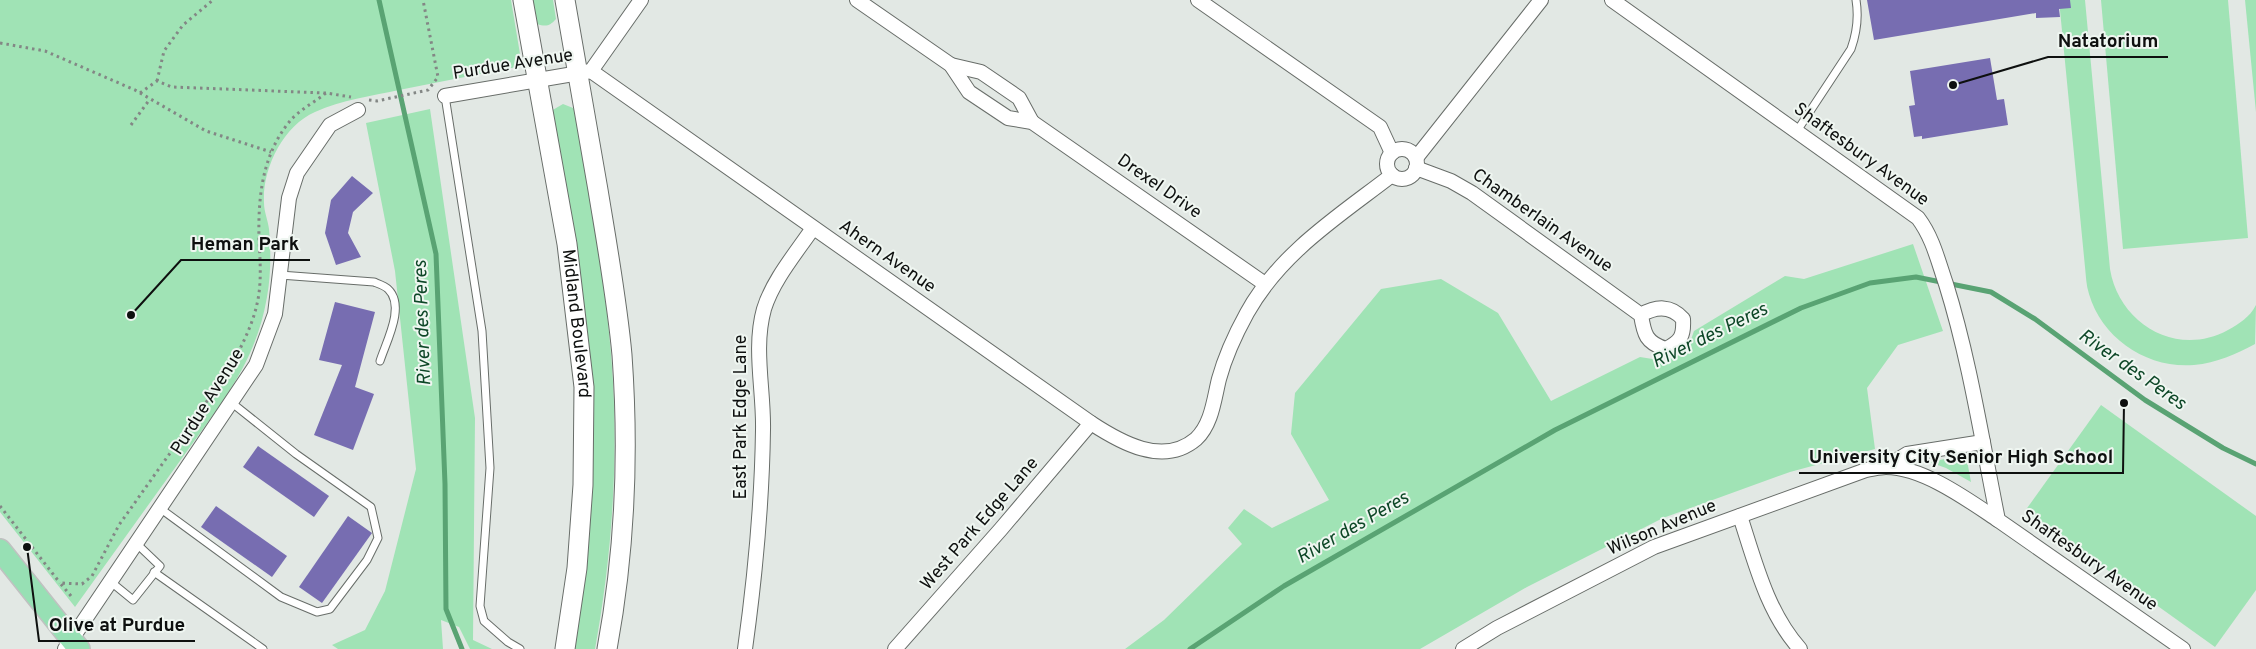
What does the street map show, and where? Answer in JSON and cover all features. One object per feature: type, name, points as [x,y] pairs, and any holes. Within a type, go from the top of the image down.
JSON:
[{"type":"main road","name":"Midland Boulevard","points":[[523,0],[567,244],[584,387],[582,494],[577,568],[565,649]]},
{"type":"main road","points":[[565,0],[584,72],[622,354],[625,426],[624,511],[616,599],[607,649]]},
{"type":"main road","points":[[0,550],[72,646]]},
{"type":"street","name":"Purdue Avenue","points":[[445,96],[584,72],[641,0]]},
{"type":"street","name":"Drexel Drive","points":[[857,0],[951,65],[981,72],[1019,98],[1032,122]]},
{"type":"street","points":[[1198,0],[1380,127],[1392,153]]},
{"type":"street","points":[[1416,163],[1413,154],[1405,149],[1392,153],[1387,162],[1392,175],[1402,179],[1411,176],[1416,163],[1541,0]]},
{"type":"street","name":"Shaftesbury Avenue","points":[[1612,0],[1918,218],[1934,246],[1959,328],[1998,520],[2183,649]]},
{"type":"street","name":"Drexel Drive","points":[[951,65],[969,92],[1008,118],[1032,122],[1265,284]]},
{"type":"street","name":"Ahern Avenue","points":[[584,72],[813,228],[1091,423],[1117,440],[1132,446],[1151,451],[1172,450],[1187,445],[1196,439],[1209,419],[1220,378],[1230,351],[1247,314],[1265,284]]},
{"type":"street","name":"Purdue Avenue","points":[[72,646],[111,582],[256,365],[266,343],[275,314],[289,198],[297,173],[330,125],[358,110]]},
{"type":"street","name":"Chamberlain Avenue","points":[[1416,163],[1472,193],[1641,314]]},
{"type":"street","points":[[1265,284],[1311,235],[1392,175]]},
{"type":"street","name":"East Park Edge Lane","points":[[745,649],[755,578],[763,439],[761,326],[767,300],[813,228]]},
{"type":"street","name":"West Park Edge Lane","points":[[895,649],[1091,423]]},
{"type":"street","name":"Wilson Avenue","points":[[1463,649],[1497,628],[1654,547],[1866,470],[1886,467],[1907,454],[1983,442]]},
{"type":"street","name":"Wilson Avenue","points":[[1886,467],[1927,478],[1954,490],[1998,520]]},
{"type":"street","points":[[1740,516],[1762,586],[1787,632],[1800,649]]},
{"type":"lane","points":[[1797,131],[1851,49],[1857,34],[1859,17],[1856,0]]},
{"type":"lane","points":[[445,96],[482,331],[490,468],[480,606],[484,621],[508,642],[520,649]]},
{"type":"lane","points":[[280,275],[374,282],[388,288],[395,299],[395,316],[380,361]]},
{"type":"lane","points":[[160,509],[280,597],[317,612],[330,609],[367,560],[378,538],[371,507],[296,454],[232,403]]},
{"type":"lane","points":[[111,582],[133,600],[160,566],[137,544]]},
{"type":"lane","points":[[154,572],[264,649]]},
{"type":"path","points":[[140,94],[157,81],[164,51],[183,25],[212,0]]},
{"type":"path","points":[[423,0],[438,77]]},
{"type":"path","points":[[0,43],[45,51],[150,99],[206,132],[271,152]]},
{"type":"path","points":[[157,81],[172,87],[326,94],[377,101],[424,91]]},
{"type":"path","points":[[60,583],[82,584],[92,576],[119,525],[224,378],[236,357],[257,304],[260,267],[258,213],[263,176],[271,152],[291,120],[326,94]]},
{"type":"path","points":[[131,125],[150,99]]},
{"type":"path","points":[[0,506],[71,596]]},
{"type":"green space","points":[[0,0],[511,0],[522,66],[367,96],[336,104],[315,112],[293,127],[284,138],[271,163],[264,190],[264,206],[270,237],[269,280],[264,312],[251,352],[223,401],[75,607],[0,512]]},
{"type":"green space","points":[[530,0],[553,0],[556,19],[548,25],[537,24]]},
{"type":"green space","points":[[2059,0],[2085,0],[2110,269],[2116,289],[2125,306],[2138,320],[2153,331],[2171,338],[2189,340],[2209,338],[2228,330],[2247,317],[2256,305],[2255,344],[2226,358],[2202,364],[2177,365],[2160,362],[2129,348],[2104,325],[2095,310],[2086,280]]},
{"type":"green space","points":[[2101,0],[2228,0],[2248,238],[2123,249]]},
{"type":"green space","points":[[2245,0],[2256,0],[2256,112]]},
{"type":"green space","points":[[563,104],[573,108],[576,112],[603,280],[613,382],[615,449],[612,516],[601,616],[595,649],[571,649],[590,487],[551,111]]},
{"type":"green space","points":[[430,109],[475,418],[473,640],[492,649],[470,649],[459,627],[441,620],[443,649],[338,649],[332,645],[365,630],[385,591],[416,469],[395,271],[366,123]]},
{"type":"green space","points":[[1913,244],[1943,331],[1898,345],[1867,388],[1875,449],[1790,472],[1663,518],[1527,587],[1420,649],[1125,649],[1164,620],[1242,544],[1228,528],[1244,509],[1272,528],[1329,500],[1291,434],[1295,393],[1381,289],[1441,279],[1498,313],[1551,401],[1640,357],[1665,361],[1687,351],[1694,331],[1785,276],[1804,279]]},
{"type":"green space","points":[[2101,405],[2256,516],[2256,590],[2215,647],[2025,511]]},
{"type":"green space","points":[[1966,455],[1971,482],[1946,468],[1929,462]]},
{"type":"building","points":[[1867,0],[2070,0],[2071,8],[2059,9],[2060,17],[2036,18],[2036,13],[1874,40]]},
{"type":"building","points":[[1990,58],[1997,100],[2004,99],[2008,125],[1922,139],[1922,136],[1914,137],[1909,106],[1915,105],[1910,71]]},
{"type":"building","points":[[352,176],[373,193],[353,212],[348,233],[361,257],[336,265],[325,233],[331,200]]},
{"type":"building","points":[[335,302],[375,312],[355,387],[374,394],[353,450],[314,435],[342,365],[319,360]]},
{"type":"building","points":[[258,446],[329,496],[314,517],[243,467]]},
{"type":"building","points":[[216,506],[287,556],[272,577],[201,527]]},
{"type":"building","points":[[348,516],[372,533],[322,603],[299,587]]},
{"type":"waterway","name":"River des Peres","points":[[379,0],[436,254],[445,484],[446,609],[462,649]]},
{"type":"waterway","name":"River des Peres","points":[[1190,649],[1284,586],[1555,430],[1801,308],[1870,283],[1916,277],[1991,292],[2035,319],[2145,400],[2223,448],[2256,464]]},
{"type":"place","name":"Natatorium","points":[[1953,85]]},
{"type":"place","name":"Heman Park","points":[[131,315]]},
{"type":"place","name":"University City Senior High School","points":[[2124,403]]},
{"type":"place","name":"Olive at Purdue","points":[[27,547]]}]
